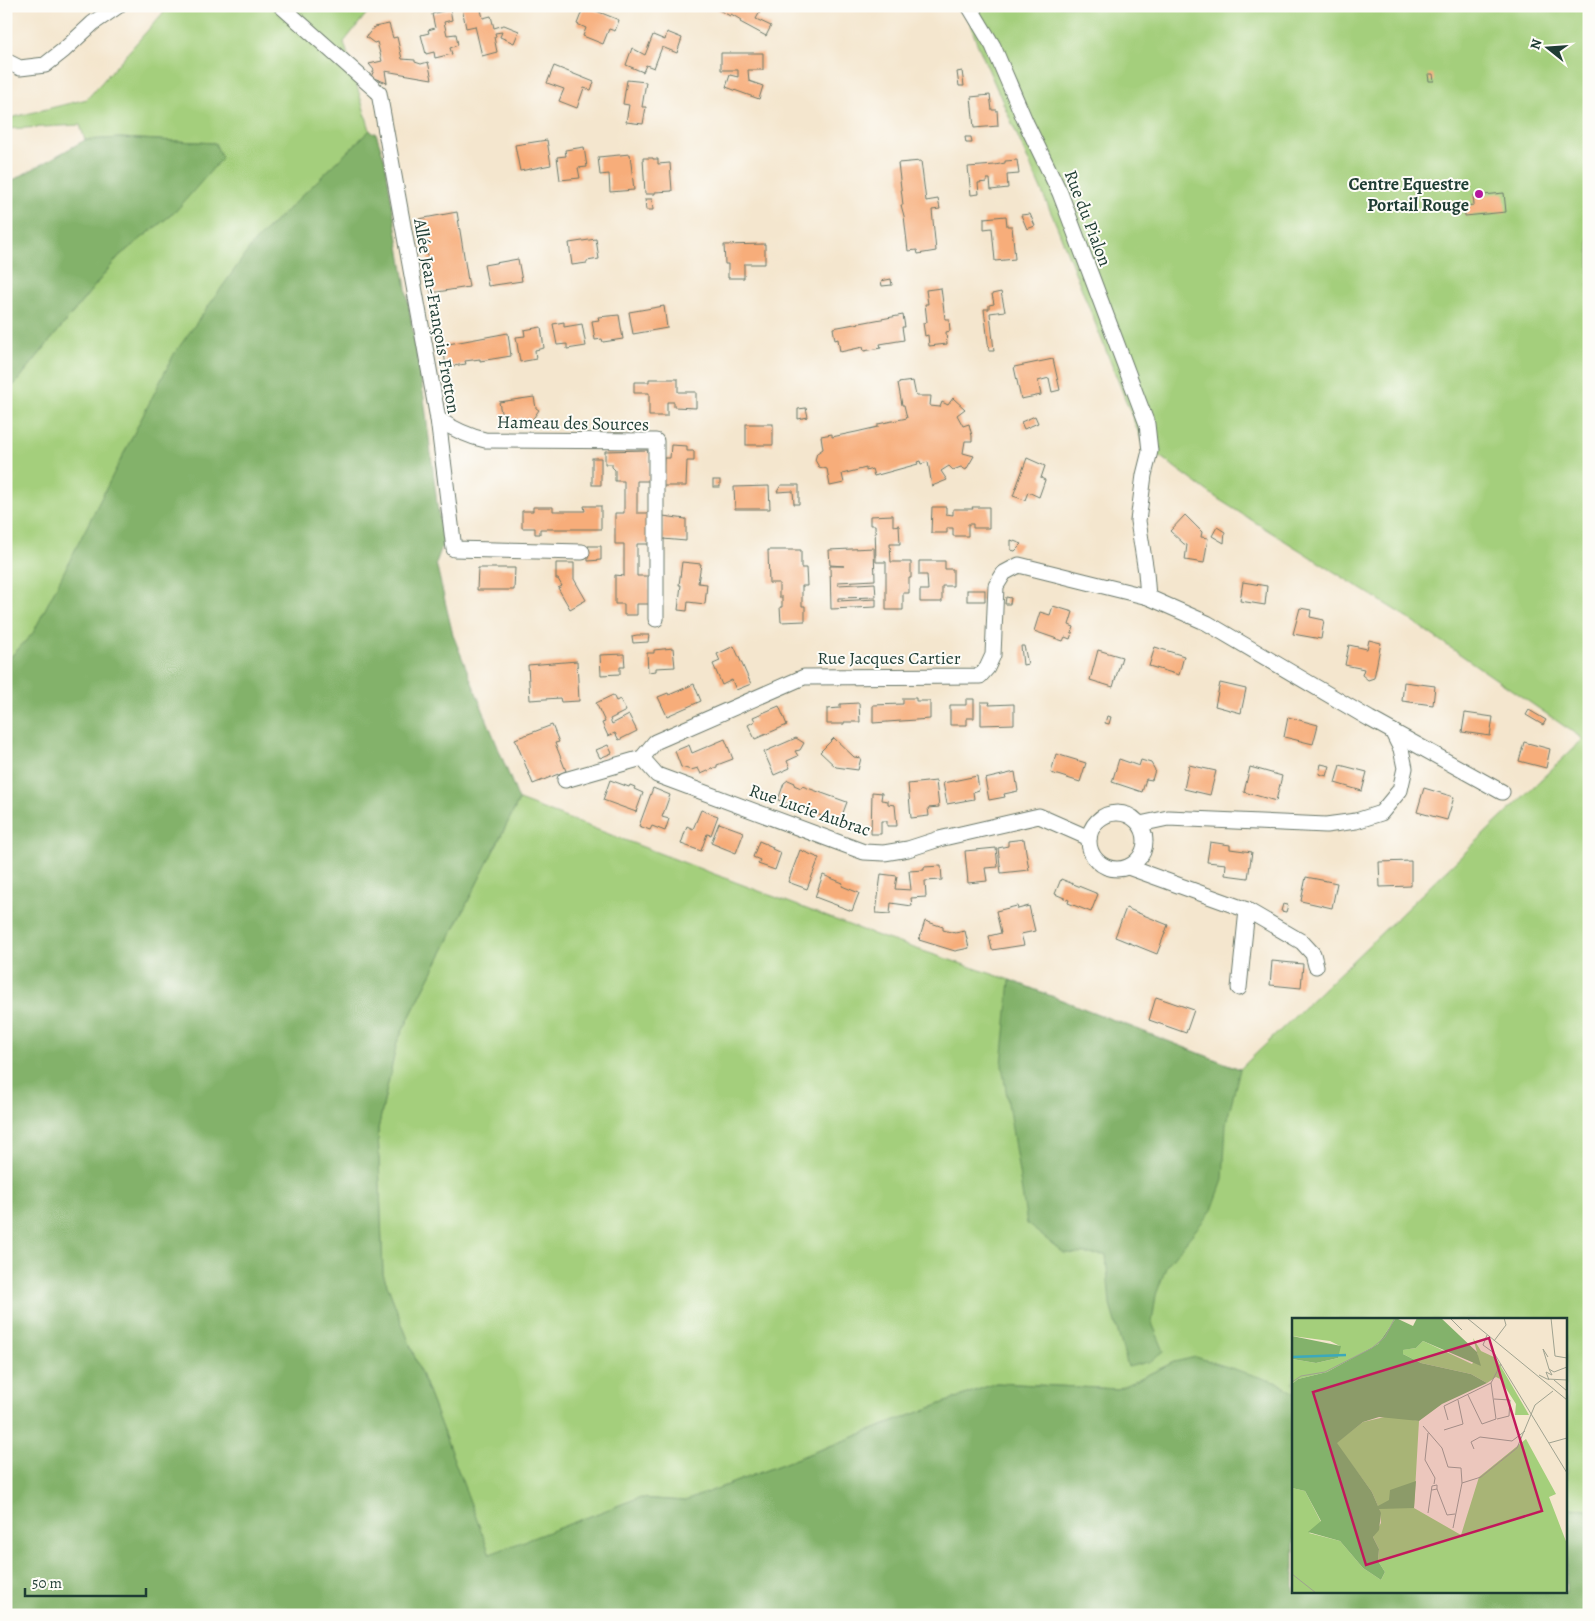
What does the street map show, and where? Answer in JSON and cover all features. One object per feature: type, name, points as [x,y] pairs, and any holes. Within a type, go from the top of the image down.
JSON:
[{"type":"street","points":[[6,61],[20,68],[45,65],[93,23],[118,6]]},
{"type":"street","name":"Allée Jean-François Frotton","points":[[281,6],[379,93],[438,419],[454,549],[582,552]]},
{"type":"street","name":"Rue du Pialon","points":[[969,6],[993,46],[1026,123],[1060,193],[1147,424],[1150,451],[1144,475],[1138,521],[1148,597]]},
{"type":"street","name":"Hameau des Sources","points":[[438,419],[454,430],[485,440],[656,441],[656,619]]},
{"type":"street","name":"Rue Jacques Cartier","points":[[642,758],[655,742],[804,677],[980,676],[988,668],[993,654],[996,586],[1004,573],[1019,565],[1148,597]]},
{"type":"street","points":[[1148,597],[1207,623],[1392,731],[1502,792]]},
{"type":"street","points":[[1140,824],[1168,818],[1326,825],[1356,821],[1381,813],[1400,790],[1405,768],[1402,749],[1392,731]]},
{"type":"street","points":[[565,780],[642,758]]},
{"type":"street","name":"Rue Lucie Aubrac","points":[[642,758],[657,775],[864,852],[884,853],[908,849],[939,839],[1039,816],[1089,838]]},
{"type":"street","points":[[1113,813],[1129,815],[1140,824],[1145,834],[1145,846],[1142,855],[1136,862],[1121,869],[1111,868],[1098,861],[1091,851],[1089,838],[1095,824],[1104,816],[1113,813]]},
{"type":"street","points":[[1128,867],[1247,910],[1302,942],[1313,954],[1316,966]]},
{"type":"street","points":[[1239,988],[1247,910]]},
{"type":"green space","points":[[169,6],[392,6],[367,13],[344,42],[370,130],[255,241],[33,633],[6,662],[6,390],[15,384],[119,256],[176,211],[215,143],[121,138],[85,140],[80,125],[6,129],[6,119],[87,99]]},
{"type":"green space","points":[[965,6],[1589,6],[1589,1509],[1568,1508],[1568,1318],[1292,1318],[1292,1392],[1278,1383],[1174,1362],[1118,1389],[996,1383],[685,1501],[638,1498],[490,1555],[383,1274],[378,1129],[397,1042],[519,800],[875,935],[1010,980],[1240,1069],[1583,739],[1403,615],[1218,499],[1143,444],[1056,224],[976,41]]},
{"type":"green space","points":[[370,130],[376,133],[385,161],[424,398],[438,511],[444,541],[436,563],[453,635],[519,800],[397,1042],[378,1129],[383,1274],[490,1554],[638,1498],[685,1501],[996,1383],[1118,1389],[1174,1362],[1196,1357],[1278,1383],[1292,1392],[1292,1594],[1568,1594],[1568,1508],[1589,1509],[1589,1615],[6,1615],[6,662],[33,633],[174,354],[255,241]]},
{"type":"green space","points":[[120,138],[215,143],[222,158],[176,211],[119,256],[15,384],[6,390],[6,184],[85,140]]},
{"type":"green space","points":[[1010,980],[1240,1069],[1226,1124],[1223,1180],[1212,1210],[1167,1265],[1156,1295],[1152,1323],[1164,1351],[1152,1361],[1128,1367],[1110,1305],[1106,1255],[1064,1253],[1027,1224],[1002,1065]]},
{"type":"building","points":[[480,6],[483,18],[491,16],[494,28],[504,25],[519,31],[514,43],[500,37],[502,32],[495,33],[497,52],[482,56],[475,26],[466,28],[462,8]]},
{"type":"building","points":[[584,6],[619,20],[615,31],[609,29],[603,44],[583,36],[586,28],[577,24]]},
{"type":"building","points":[[718,6],[763,6],[756,19],[771,26],[766,36],[740,22],[741,20],[731,14],[730,16],[717,9]]},
{"type":"building","points":[[450,9],[452,20],[444,22],[447,35],[456,34],[458,45],[450,48],[452,54],[435,58],[434,52],[426,54],[421,35],[429,33],[428,30],[435,28],[432,14]]},
{"type":"building","points":[[389,24],[393,38],[397,37],[402,59],[415,60],[415,62],[421,64],[428,62],[432,79],[385,71],[387,83],[371,77],[374,70],[369,64],[382,61],[377,42],[374,43],[366,37],[374,27]]},
{"type":"building","points":[[667,32],[682,38],[677,53],[662,47],[654,68],[646,65],[643,72],[626,65],[632,48],[645,55],[653,35],[665,40]]},
{"type":"building","points":[[721,53],[763,53],[763,70],[748,70],[749,81],[763,86],[759,99],[726,87],[730,75],[738,77],[738,70],[721,70]]},
{"type":"building","points":[[554,66],[594,82],[591,90],[584,88],[577,108],[559,101],[564,89],[547,83]]},
{"type":"building","points":[[962,71],[964,86],[959,86],[957,72]]},
{"type":"building","points":[[1428,74],[1433,74],[1434,81],[1429,81]]},
{"type":"building","points":[[627,80],[646,82],[642,107],[646,107],[643,124],[626,122],[629,105],[623,104]]},
{"type":"building","points":[[990,95],[992,110],[997,110],[998,126],[974,128],[971,97]]},
{"type":"building","points":[[965,137],[971,137],[972,143],[966,143]]},
{"type":"building","points":[[547,140],[551,165],[520,171],[515,145]]},
{"type":"building","points":[[584,147],[587,167],[578,168],[580,178],[560,180],[557,157],[566,156],[565,150]]},
{"type":"building","points":[[630,154],[634,190],[610,192],[609,174],[600,175],[598,157]]},
{"type":"building","points":[[643,158],[658,159],[658,164],[670,163],[672,191],[645,194]]},
{"type":"building","points":[[1017,160],[1019,174],[1007,175],[1008,188],[991,190],[990,179],[987,179],[987,182],[978,183],[979,194],[971,195],[968,167],[995,165],[1005,163],[1005,161]]},
{"type":"building","points":[[921,161],[926,201],[938,199],[940,209],[932,210],[936,251],[918,254],[917,250],[908,251],[901,205],[903,205],[898,163]]},
{"type":"building","points":[[1504,193],[1506,212],[1465,216],[1464,206],[1474,205],[1473,196]]},
{"type":"building","points":[[645,199],[652,199],[653,210],[646,210]]},
{"type":"building","points":[[457,212],[469,287],[431,293],[426,263],[429,263],[427,252],[424,252],[419,219]]},
{"type":"building","points":[[1030,214],[1035,226],[1027,229],[1021,215]]},
{"type":"building","points":[[1006,216],[1007,226],[1012,226],[1015,259],[995,261],[992,228],[984,229],[984,218]]},
{"type":"building","points":[[596,239],[599,259],[572,265],[569,243]]},
{"type":"building","points":[[765,244],[765,264],[744,264],[744,278],[728,278],[728,264],[725,264],[724,245]]},
{"type":"building","points":[[518,259],[522,281],[488,286],[484,265]]},
{"type":"building","points":[[891,279],[892,285],[882,286],[881,281]]},
{"type":"building","points":[[941,288],[945,319],[949,319],[950,331],[946,332],[947,344],[929,346],[928,335],[925,336],[923,323],[927,322],[925,304],[928,304],[926,290]]},
{"type":"building","points":[[1001,292],[1005,311],[990,313],[994,351],[989,351],[984,309],[989,309],[989,305],[994,304],[992,294]]},
{"type":"building","points":[[664,306],[667,328],[633,334],[629,312]]},
{"type":"building","points":[[619,315],[623,339],[603,342],[602,339],[595,340],[592,321],[599,320],[598,317]]},
{"type":"building","points":[[903,315],[905,327],[902,327],[904,340],[880,344],[881,348],[864,351],[863,347],[840,352],[838,339],[835,340],[833,328]]},
{"type":"building","points":[[564,322],[564,327],[582,324],[586,346],[567,349],[567,344],[557,345],[553,324]]},
{"type":"building","points":[[541,327],[544,348],[535,350],[536,359],[520,362],[516,337],[525,336],[524,330]]},
{"type":"building","points":[[508,333],[511,356],[480,361],[480,359],[465,361],[466,364],[446,367],[443,345]]},
{"type":"building","points":[[1053,359],[1060,390],[1052,392],[1049,378],[1038,381],[1041,395],[1021,399],[1014,367]]},
{"type":"building","points":[[649,379],[678,379],[678,392],[696,392],[696,408],[674,407],[674,402],[667,402],[667,416],[649,416],[649,393],[634,393],[634,382],[649,382]]},
{"type":"building","points":[[913,381],[916,396],[931,396],[930,406],[940,407],[942,402],[948,405],[953,398],[965,409],[957,415],[963,426],[969,424],[972,441],[965,441],[963,453],[974,456],[966,470],[961,467],[953,470],[949,466],[941,471],[947,480],[932,486],[928,462],[921,464],[920,461],[917,462],[918,464],[874,476],[872,469],[866,471],[866,468],[842,474],[844,483],[830,486],[827,469],[819,467],[815,460],[817,453],[823,449],[821,436],[832,434],[832,437],[856,432],[878,427],[878,424],[907,418],[904,405],[902,405],[898,383]]},
{"type":"building","points":[[534,397],[536,408],[539,410],[532,420],[521,422],[521,417],[517,420],[503,423],[499,402]]},
{"type":"building","points":[[806,408],[808,417],[798,419],[798,409]]},
{"type":"building","points":[[1035,416],[1038,423],[1024,429],[1021,422]]},
{"type":"building","points":[[746,424],[773,424],[773,445],[746,445]]},
{"type":"building","points":[[671,445],[687,446],[687,451],[694,451],[694,461],[687,461],[686,486],[662,486],[664,458],[670,458]]},
{"type":"building","points":[[647,450],[649,454],[649,481],[637,481],[637,513],[649,513],[649,544],[637,544],[637,576],[649,576],[649,604],[637,604],[637,615],[624,615],[624,604],[615,604],[615,575],[624,576],[624,544],[615,544],[615,513],[624,513],[624,481],[615,481],[615,470],[612,464],[605,464],[605,451]]},
{"type":"building","points":[[592,458],[601,458],[601,485],[592,485]]},
{"type":"building","points":[[1027,458],[1045,466],[1041,478],[1045,480],[1039,497],[1028,492],[1025,500],[1013,496]]},
{"type":"building","points":[[713,480],[720,480],[720,487],[713,487]]},
{"type":"building","points":[[781,485],[799,485],[799,504],[794,504],[793,491],[777,492]]},
{"type":"building","points":[[769,486],[770,509],[735,509],[734,487]]},
{"type":"building","points":[[584,506],[601,506],[601,529],[540,529],[540,534],[535,534],[535,528],[522,528],[522,511],[533,511],[533,507],[553,507],[553,511],[585,511]]},
{"type":"building","points":[[932,507],[946,507],[946,514],[953,515],[953,509],[989,507],[989,528],[973,528],[973,524],[968,524],[968,536],[953,536],[953,528],[947,528],[947,533],[931,533]]},
{"type":"building","points":[[893,515],[893,526],[899,525],[900,544],[890,544],[891,562],[911,562],[909,593],[903,593],[903,610],[886,610],[886,562],[876,562],[875,525],[870,525],[870,516]]},
{"type":"building","points":[[1185,515],[1202,532],[1201,537],[1208,538],[1204,563],[1185,560],[1187,545],[1170,531]]},
{"type":"building","points":[[663,516],[686,519],[686,541],[663,539]]},
{"type":"building","points":[[1217,527],[1225,532],[1224,543],[1212,536]]},
{"type":"building","points":[[1011,540],[1022,544],[1015,551],[1011,550]]},
{"type":"building","points":[[588,546],[601,546],[601,560],[588,561]]},
{"type":"building","points":[[874,548],[875,580],[838,582],[838,585],[875,583],[876,597],[838,598],[838,601],[876,599],[876,607],[831,609],[830,566],[844,566],[830,565],[829,550]]},
{"type":"building","points":[[768,550],[801,550],[801,568],[806,568],[807,586],[802,586],[802,606],[805,606],[805,621],[781,622],[780,607],[782,607],[782,597],[779,597],[779,583],[769,583]]},
{"type":"building","points":[[919,561],[945,561],[945,569],[953,569],[953,586],[942,586],[942,602],[920,602],[920,590],[928,590],[927,575],[919,575]]},
{"type":"building","points":[[682,562],[701,564],[698,583],[707,584],[705,604],[688,602],[687,611],[678,610]]},
{"type":"building","points":[[556,563],[574,563],[574,579],[586,600],[570,609],[558,588],[562,586],[558,579],[556,579]]},
{"type":"building","points":[[478,568],[515,568],[514,590],[477,590]]},
{"type":"building","points":[[1243,582],[1267,586],[1265,605],[1240,601]]},
{"type":"building","points":[[967,590],[985,590],[985,601],[967,601]]},
{"type":"building","points":[[1006,597],[1011,598],[1010,604],[1005,604]]},
{"type":"building","points":[[1053,606],[1073,612],[1069,625],[1074,627],[1070,639],[1065,637],[1063,641],[1034,631],[1040,612],[1050,615]]},
{"type":"building","points":[[1300,608],[1311,610],[1310,617],[1324,620],[1321,639],[1293,634]]},
{"type":"building","points":[[649,635],[648,642],[633,643],[632,636]]},
{"type":"building","points":[[1369,640],[1381,643],[1374,678],[1368,680],[1362,675],[1364,669],[1345,665],[1349,645],[1367,649]]},
{"type":"building","points":[[734,646],[751,684],[736,690],[732,680],[722,685],[713,664],[720,661],[717,654]]},
{"type":"building","points":[[1021,646],[1024,646],[1028,664],[1023,665]]},
{"type":"building","points":[[1155,647],[1184,656],[1179,675],[1149,666]]},
{"type":"building","points":[[673,648],[675,667],[656,668],[656,671],[648,672],[647,653],[654,653],[654,650]]},
{"type":"building","points":[[1098,650],[1122,657],[1113,687],[1090,680]]},
{"type":"building","points":[[624,654],[625,667],[620,667],[620,674],[601,675],[600,655]]},
{"type":"building","points":[[577,661],[579,701],[561,702],[560,698],[530,700],[528,665]]},
{"type":"building","points":[[1404,682],[1435,686],[1433,705],[1402,701]]},
{"type":"building","points":[[1220,683],[1246,689],[1241,713],[1215,706]]},
{"type":"building","points":[[694,684],[701,701],[667,716],[658,697],[668,693],[669,695]]},
{"type":"building","points":[[613,695],[616,701],[620,699],[626,711],[610,719],[612,724],[629,715],[637,731],[619,740],[615,733],[608,736],[602,723],[605,722],[596,703]]},
{"type":"building","points":[[903,698],[916,698],[916,701],[930,701],[930,719],[873,723],[873,705],[903,704]]},
{"type":"building","points":[[966,699],[974,699],[974,718],[967,718],[967,725],[950,725],[950,705],[966,705]]},
{"type":"building","points":[[981,702],[990,702],[989,705],[1014,704],[1014,724],[981,725]]},
{"type":"building","points":[[859,703],[860,722],[827,724],[827,709],[840,708],[840,704]]},
{"type":"building","points":[[779,706],[787,725],[755,739],[748,725],[755,721],[753,717]]},
{"type":"building","points":[[1529,710],[1546,720],[1543,725],[1526,715]]},
{"type":"building","points":[[1465,713],[1493,717],[1490,736],[1462,732]]},
{"type":"building","points":[[1107,716],[1111,717],[1109,724],[1105,723]]},
{"type":"building","points":[[1288,717],[1318,725],[1313,744],[1284,737]]},
{"type":"building","points":[[552,725],[559,742],[555,743],[566,771],[533,784],[515,739]]},
{"type":"building","points":[[796,738],[804,743],[800,750],[795,751],[798,756],[787,761],[790,768],[774,775],[764,752]]},
{"type":"building","points":[[834,738],[854,757],[861,758],[858,770],[836,767],[820,752]]},
{"type":"building","points":[[725,739],[733,759],[701,774],[698,768],[691,770],[681,767],[675,751],[689,745],[692,753]]},
{"type":"building","points":[[1524,742],[1550,749],[1546,768],[1519,761]]},
{"type":"building","points":[[608,745],[612,753],[600,758],[596,750]]},
{"type":"building","points":[[1056,754],[1086,763],[1080,782],[1051,773]]},
{"type":"building","points":[[1119,759],[1139,766],[1141,760],[1151,763],[1155,770],[1152,780],[1146,779],[1142,792],[1112,782]]},
{"type":"building","points":[[1321,764],[1330,766],[1327,776],[1319,774]]},
{"type":"building","points":[[1189,765],[1216,771],[1210,795],[1184,789]]},
{"type":"building","points":[[1340,765],[1367,772],[1362,791],[1335,783]]},
{"type":"building","points":[[1250,767],[1282,776],[1276,801],[1244,792]]},
{"type":"building","points":[[1015,772],[1018,791],[1004,794],[1005,797],[989,800],[985,779]]},
{"type":"building","points":[[977,776],[979,790],[973,792],[974,799],[947,804],[943,783]]},
{"type":"building","points":[[610,780],[629,787],[630,785],[643,793],[636,812],[603,800]]},
{"type":"building","points":[[788,780],[801,788],[802,786],[847,802],[840,821],[778,800],[784,783]]},
{"type":"building","points":[[936,781],[939,807],[928,808],[929,816],[911,818],[908,784]]},
{"type":"building","points":[[653,788],[670,795],[662,817],[669,819],[665,831],[652,826],[650,830],[639,826]]},
{"type":"building","points":[[1424,788],[1454,797],[1447,820],[1417,812]]},
{"type":"building","points":[[872,792],[882,793],[881,800],[895,805],[897,826],[887,826],[887,821],[881,821],[881,834],[871,834]]},
{"type":"building","points":[[701,810],[718,816],[711,835],[707,834],[701,851],[681,844],[687,826],[693,829]]},
{"type":"building","points":[[719,823],[744,832],[736,853],[711,843]]},
{"type":"building","points":[[1024,839],[1029,870],[1001,873],[998,848],[1008,846],[1008,841]]},
{"type":"building","points":[[759,841],[781,853],[775,870],[758,864],[760,860],[753,857]]},
{"type":"building","points":[[1210,842],[1230,845],[1230,849],[1252,852],[1248,878],[1225,875],[1226,864],[1207,862]]},
{"type":"building","points":[[996,848],[998,867],[985,868],[987,881],[968,883],[965,851]]},
{"type":"building","points":[[800,850],[819,858],[807,889],[788,882]]},
{"type":"building","points":[[1411,861],[1411,886],[1380,887],[1379,862]]},
{"type":"building","points":[[941,866],[942,880],[925,881],[926,897],[911,898],[912,906],[891,903],[890,914],[876,913],[881,874],[897,876],[895,889],[911,890],[909,871],[924,870],[924,867]]},
{"type":"building","points":[[823,875],[843,883],[842,886],[859,893],[852,911],[815,897]]},
{"type":"building","points":[[1306,877],[1337,883],[1332,908],[1301,901]]},
{"type":"building","points":[[1061,879],[1098,894],[1091,912],[1068,903],[1069,900],[1055,894]]},
{"type":"building","points":[[1283,904],[1288,905],[1286,912],[1281,911]]},
{"type":"building","points":[[1017,906],[1018,909],[1029,906],[1035,931],[1021,934],[1024,945],[992,950],[989,936],[1001,933],[996,911]]},
{"type":"building","points":[[1126,908],[1168,925],[1157,954],[1115,937]]},
{"type":"building","points":[[925,921],[943,927],[943,930],[955,933],[965,931],[969,948],[955,951],[919,940]]},
{"type":"building","points":[[1272,961],[1303,964],[1301,988],[1270,985]]},
{"type":"building","points":[[1156,997],[1194,1010],[1186,1033],[1149,1020]]},
{"type":"place","name":"Centre Equestre Portail Rouge","points":[[1479,194]]}]
